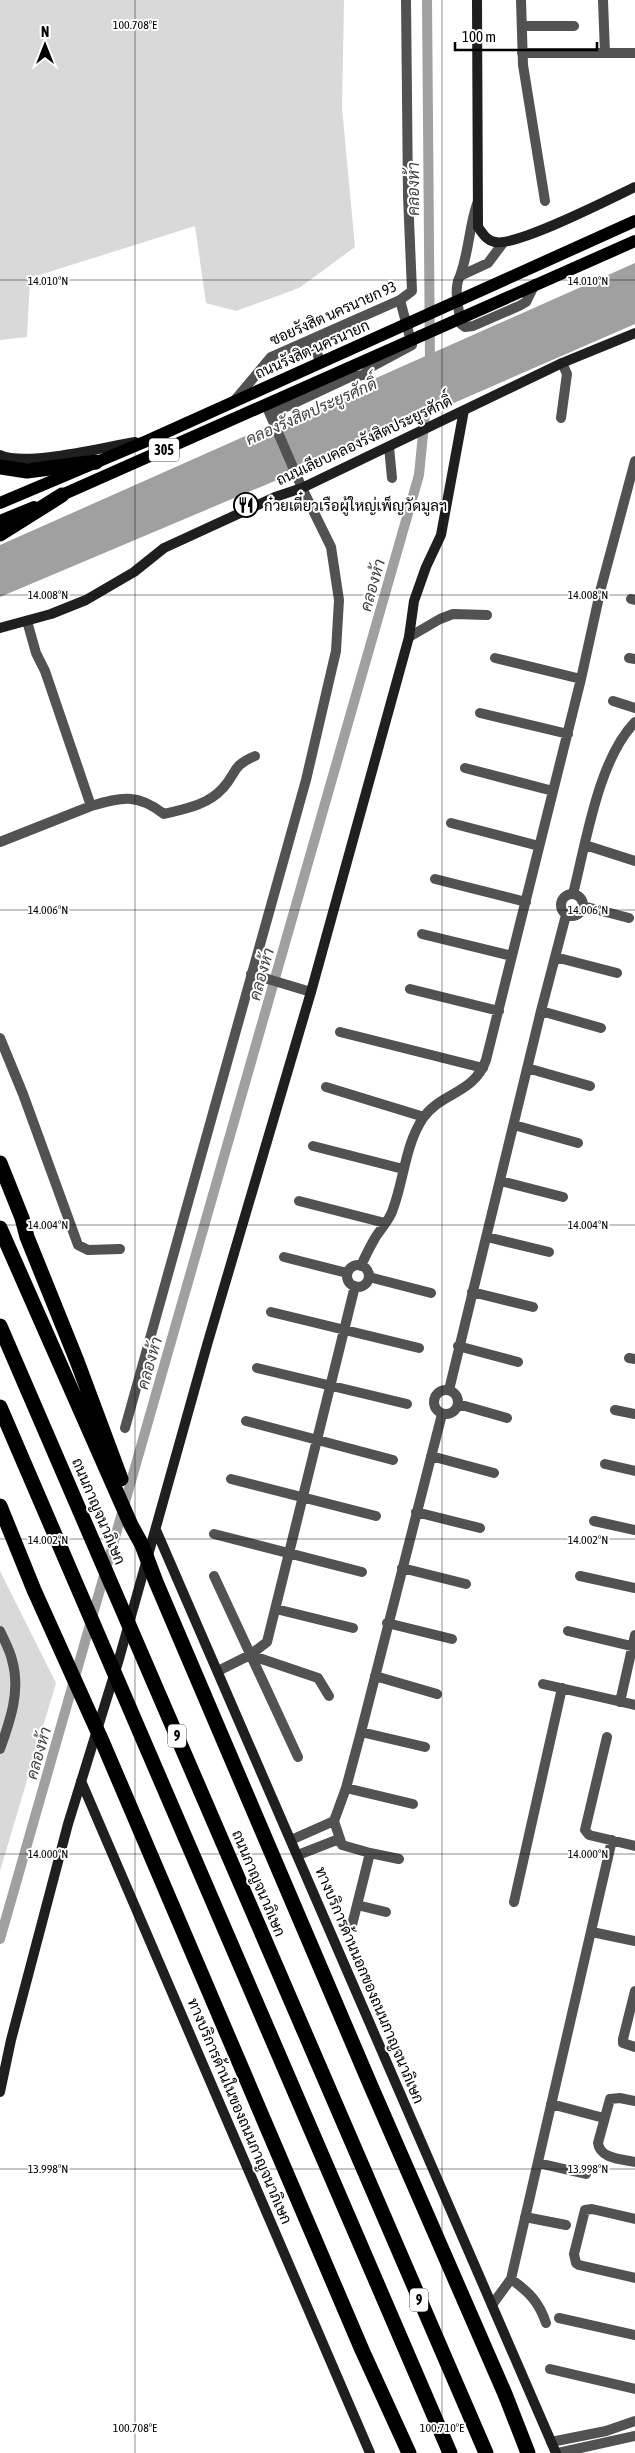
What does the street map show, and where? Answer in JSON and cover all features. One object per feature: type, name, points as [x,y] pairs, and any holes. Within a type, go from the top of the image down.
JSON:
[{"type":"highway","points":[[0,466],[27,471],[96,462]]},
{"type":"highway","points":[[0,534],[62,495]]},
{"type":"highway","points":[[0,1163],[22,1218],[26,1238]]},
{"type":"highway","points":[[0,1183],[26,1238],[77,1361],[134,1514],[142,1545],[156,1582],[501,2385],[528,2453]]},
{"type":"highway","points":[[0,1228],[130,1525],[142,1545]]},
{"type":"highway","name":"ถนนกาญจนาภิเษก","points":[[0,1326],[486,2453]]},
{"type":"highway","name":"9","points":[[0,1407],[450,2453]]},
{"type":"highway","points":[[0,1506],[34,1590],[102,1740],[362,2350],[409,2453]]},
{"type":"highway","points":[[0,1530],[17,1565],[34,1590]]},
{"type":"main road","name":"ถนนรังสิต-นครนายก","points":[[0,503],[149,440],[635,221]]},
{"type":"main road","name":"305","points":[[0,521],[270,412],[404,344],[635,241]]},
{"type":"street","name":"ซอยรังสิต นครนายก 93","points":[[234,402],[271,356],[400,300],[412,291],[408,196],[406,0]]},
{"type":"street","points":[[477,0],[478,227],[489,240],[504,243],[517,241],[635,187]]},
{"type":"street","points":[[521,0],[522,54],[528,105],[545,201]]},
{"type":"street","points":[[603,0],[605,54]]},
{"type":"street","points":[[522,26],[574,26]]},
{"type":"street","points":[[522,54],[635,53]]},
{"type":"street","points":[[478,203],[473,216],[466,260],[456,286],[461,324],[465,327],[473,326],[526,302],[535,284]]},
{"type":"street","points":[[460,276],[488,263],[504,243]]},
{"type":"street","points":[[126,1428],[254,975],[312,755],[336,651],[339,600],[331,547],[300,484],[270,412],[350,377],[363,375],[371,367],[412,345],[400,300]]},
{"type":"street","name":"ถนนเลียบคลองรังสิตประยูรศักดิ์","points":[[0,628],[27,621],[86,600],[134,572],[151,556],[164,548],[276,497],[300,484],[417,434],[562,363],[635,333]]},
{"type":"street","points":[[311,339],[321,362]]},
{"type":"street","points":[[561,418],[567,374],[562,363]]},
{"type":"street","points":[[0,2092],[45,1906],[119,1659],[409,637],[414,601],[426,567],[441,535],[464,410]]},
{"type":"street","points":[[0,455],[7,458],[29,458],[149,440]]},
{"type":"street","points":[[389,447],[392,478]]},
{"type":"street","points":[[361,1266],[394,1207],[403,1169],[424,1117],[432,1108],[470,1085],[483,1068],[568,734],[601,588],[635,460]]},
{"type":"street","points":[[409,637],[440,619],[453,614],[487,615]]},
{"type":"street","points":[[27,621],[36,652],[45,671],[91,806]]},
{"type":"street","points":[[495,658],[581,679]]},
{"type":"street","points":[[613,701],[635,708]]},
{"type":"street","points":[[480,713],[568,734]]},
{"type":"street","points":[[573,894],[610,759],[618,744],[635,722]]},
{"type":"street","points":[[0,842],[91,806],[129,798],[141,799],[164,814],[196,806],[221,790],[239,764],[255,756]]},
{"type":"street","points":[[465,768],[553,790]]},
{"type":"street","points":[[451,823],[539,846]]},
{"type":"street","points":[[585,845],[635,860]]},
{"type":"street","points":[[435,879],[526,902]]},
{"type":"street","points":[[573,894],[581,899],[583,906],[578,915],[566,915],[561,908],[561,901],[566,896],[573,894]]},
{"type":"street","points":[[583,906],[629,918]]},
{"type":"street","points":[[449,1390],[458,1346],[501,1181],[540,1010],[566,915]]},
{"type":"street","points":[[422,934],[512,956]]},
{"type":"street","points":[[555,956],[617,973]]},
{"type":"street","points":[[254,975],[308,992]]},
{"type":"street","points":[[410,990],[498,1011]]},
{"type":"street","points":[[540,1010],[601,1028]]},
{"type":"street","points":[[340,1032],[483,1068]]},
{"type":"street","points":[[0,1038],[23,1094],[78,1245],[88,1250],[120,1249]]},
{"type":"street","points":[[527,1068],[590,1086]]},
{"type":"street","points":[[326,1087],[424,1117]]},
{"type":"street","points":[[514,1125],[578,1142]]},
{"type":"street","points":[[313,1146],[403,1169]]},
{"type":"street","points":[[501,1181],[563,1196]]},
{"type":"street","points":[[299,1201],[385,1224]]},
{"type":"street","points":[[487,1237],[549,1252]]},
{"type":"street","points":[[284,1257],[347,1273]]},
{"type":"street","points":[[353,1266],[361,1266],[365,1268],[369,1277],[364,1285],[355,1286],[348,1281],[347,1273],[353,1266]]},
{"type":"street","points":[[369,1277],[431,1293]]},
{"type":"street","points":[[218,1672],[250,1655],[267,1642],[355,1286]]},
{"type":"street","points":[[472,1292],[533,1307]]},
{"type":"street","points":[[270,1312],[418,1348]]},
{"type":"street","points":[[458,1346],[518,1362]]},
{"type":"street","points":[[257,1368],[407,1404]]},
{"type":"street","points":[[449,1390],[456,1395],[458,1404],[453,1412],[442,1414],[435,1409],[434,1398],[439,1392],[449,1390]]},
{"type":"street","points":[[458,1404],[507,1418]]},
{"type":"street","points":[[616,1410],[635,1414]]},
{"type":"street","points":[[399,1859],[345,1846],[339,1839],[334,1821],[346,1788],[361,1732],[387,1623],[442,1414]]},
{"type":"street","points":[[246,1421],[393,1460]]},
{"type":"street","points":[[431,1456],[494,1473]]},
{"type":"street","points":[[605,1464],[635,1471]]},
{"type":"street","points":[[231,1479],[376,1516]]},
{"type":"street","points":[[416,1512],[480,1528]]},
{"type":"street","points":[[594,1520],[635,1530]]},
{"type":"street","name":"ทางบริการด้านนอกของถนนกาญจนาภิเษก","points":[[156,1530],[557,2453]]},
{"type":"street","points":[[214,1534],[362,1572]]},
{"type":"street","points":[[402,1568],[466,1584]]},
{"type":"street","points":[[214,1576],[298,1757]]},
{"type":"street","points":[[580,1576],[635,1588]]},
{"type":"street","points":[[276,1609],[353,1628]]},
{"type":"street","points":[[387,1623],[452,1639]]},
{"type":"street","points":[[0,1631],[12,1661],[15,1687],[12,1714],[0,1749]]},
{"type":"street","points":[[568,1631],[634,1646]]},
{"type":"street","points":[[620,1702],[635,1635]]},
{"type":"street","points":[[250,1655],[318,1678],[329,1696]]},
{"type":"street","points":[[375,1676],[437,1694]]},
{"type":"street","points":[[543,1684],[635,1705]]},
{"type":"street","points":[[514,1902],[562,1688]]},
{"type":"street","points":[[361,1732],[425,1747]]},
{"type":"street","points":[[607,1737],[585,1830],[589,1835],[635,1846]]},
{"type":"street","name":"ทางบริการด้านในของถนนกาญจนาภิเษก","points":[[81,1781],[370,2453]]},
{"type":"street","points":[[346,1788],[413,1804]]},
{"type":"street","points":[[291,1840],[334,1821]]},
{"type":"street","points":[[298,1855],[339,1839]]},
{"type":"street","points":[[492,2305],[510,2280],[612,1840]]},
{"type":"street","points":[[352,1925],[370,1853]]},
{"type":"street","points":[[357,1905],[386,1912]]},
{"type":"street","points":[[592,1932],[635,1942]]},
{"type":"street","points":[[635,1991],[624,2039],[624,2043],[635,2047]]},
{"type":"street","points":[[635,2101],[610,2098],[598,2143],[599,2148],[605,2155],[635,2162]]},
{"type":"street","points":[[551,2104],[600,2117]]},
{"type":"street","points":[[538,2163],[586,2174]]},
{"type":"street","points":[[635,2218],[592,2208],[585,2210],[574,2254],[579,2265],[635,2278]]},
{"type":"street","points":[[525,2217],[566,2225]]},
{"type":"street","points":[[510,2280],[528,2292],[537,2302],[546,2323]]},
{"type":"street","points":[[559,2318],[635,2335]]},
{"type":"street","points":[[550,2369],[635,2389]]},
{"type":"street","points":[[551,2442],[606,2431],[635,2422]]},
{"type":"street","points":[[557,2453],[635,2436]]},
{"type":"shaded area","points":[[0,0],[344,0],[342,108],[355,247],[299,288],[236,311],[206,303],[195,226],[30,278],[27,337],[0,340]]},
{"type":"shaded area","points":[[0,1571],[56,1683],[0,1871]]},
{"type":"water","name":"คลองรังสิตประยูรศักดิ์","points":[[635,263],[635,324],[284,477],[0,597],[0,545]]},
{"type":"waterway","name":"คลองห้า","points":[[427,0],[430,366]]},
{"type":"waterway","name":"คลองห้า","points":[[0,1939],[419,475],[426,403]]},
{"type":"place","name":"ก๋วยเตี๋ยวเรือผู้ใหญ่เพ็ญวัดมูลฯ","points":[[246,505]]}]
